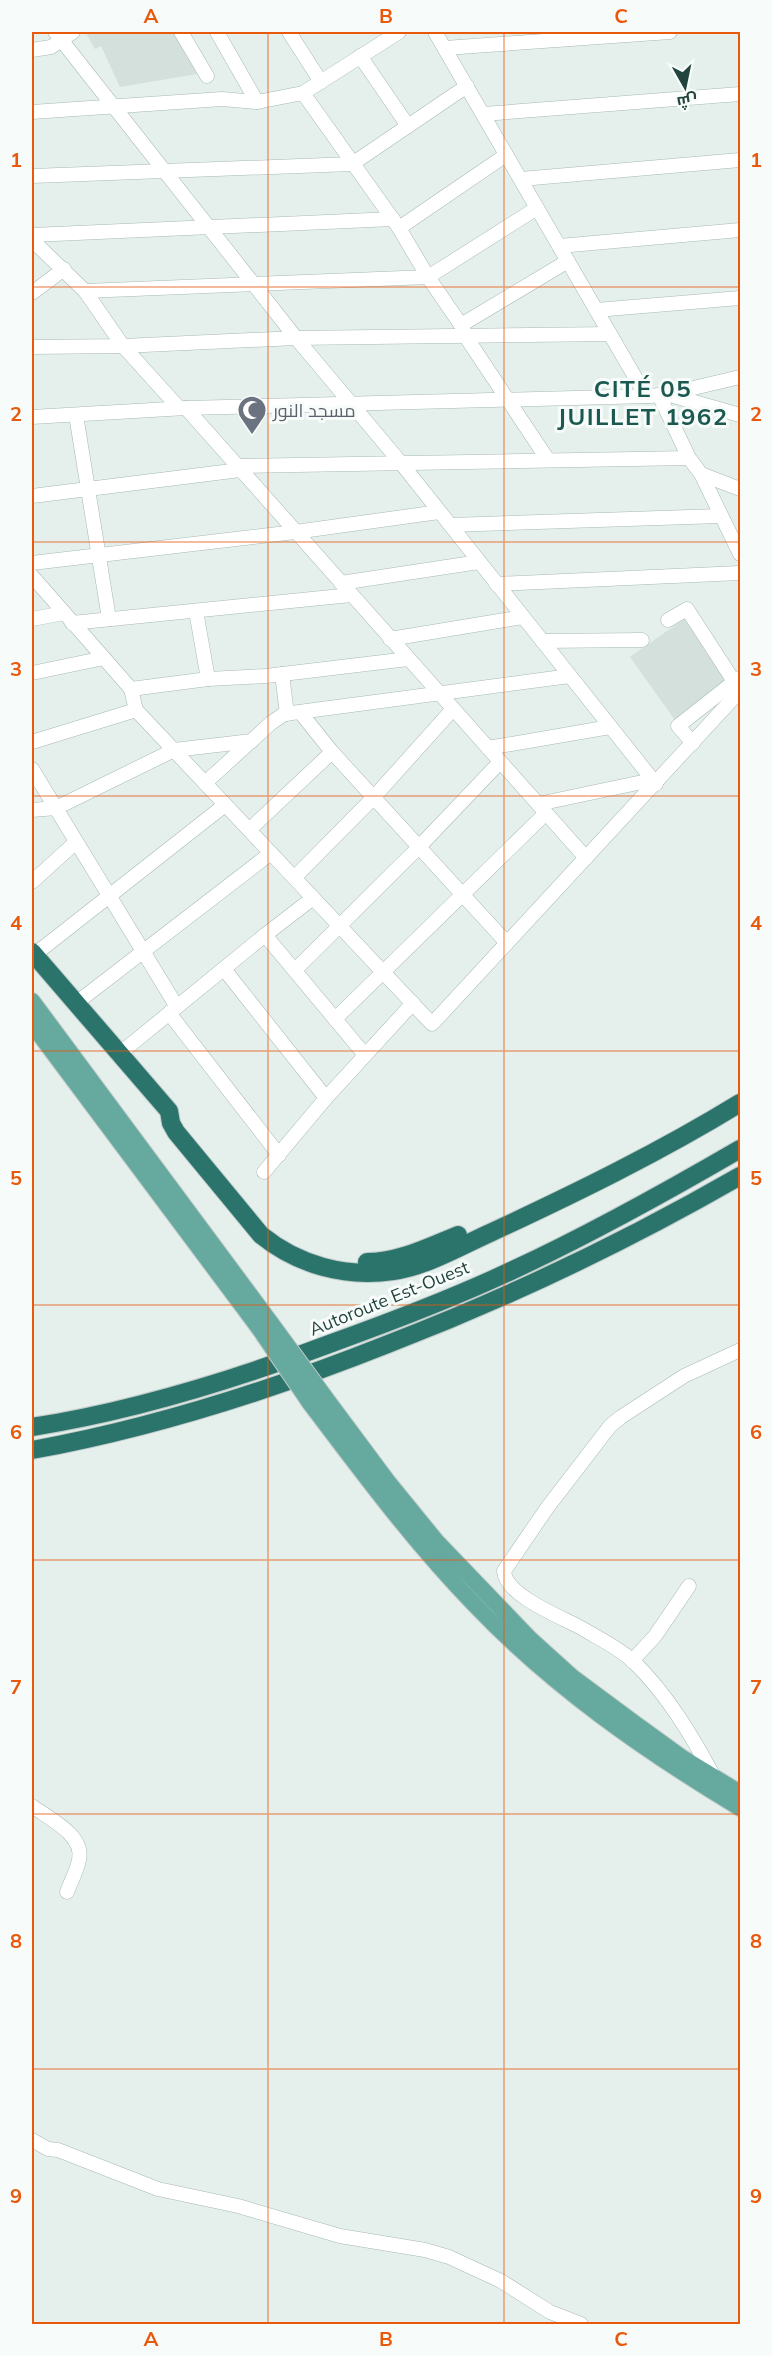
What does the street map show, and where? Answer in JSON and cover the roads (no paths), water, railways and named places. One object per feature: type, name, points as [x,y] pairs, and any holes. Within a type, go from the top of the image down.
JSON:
[{"type":"highway","points":[[33,953],[118,1055],[169,1111],[171,1123],[176,1132],[261,1235],[278,1249],[303,1261],[332,1270],[366,1273],[395,1271],[434,1259],[636,1163],[741,1103]]},
{"type":"highway","points":[[163,1106],[176,1113],[245,1202],[269,1228],[291,1243],[330,1257],[353,1262],[379,1262],[406,1256],[500,1217],[646,1147],[741,1089]]},
{"type":"highway","name":"Autoroute Est-Ouest","points":[[32,1427],[132,1408],[240,1377],[447,1299],[513,1270],[613,1220],[741,1149]]},
{"type":"highway","points":[[32,1450],[69,1443],[223,1404],[325,1369],[452,1319],[568,1267],[675,1213],[741,1176]]},
{"type":"main road","points":[[32,1000],[265,1325],[388,1507],[425,1551],[474,1605],[517,1646],[598,1715],[669,1764],[741,1808]]},
{"type":"main road","points":[[32,1024],[265,1325]]},
{"type":"main road","points":[[317,1400],[436,1541],[530,1639],[572,1677],[672,1750],[715,1779],[741,1793]]},
{"type":"street","points":[[32,50],[51,47],[58,35],[74,32]]},
{"type":"street","points":[[181,32],[207,76]]},
{"type":"street","points":[[217,32],[257,102]]},
{"type":"street","points":[[289,32],[321,82]]},
{"type":"street","points":[[32,112],[222,99],[257,102],[286,98],[303,93],[399,32]]},
{"type":"street","points":[[435,32],[610,334],[658,395],[741,554]]},
{"type":"street","points":[[445,48],[670,32]]},
{"type":"street","points":[[58,35],[296,338],[401,463],[654,782]]},
{"type":"street","points":[[360,56],[408,126]]},
{"type":"street","points":[[32,176],[166,173],[352,164],[467,86]]},
{"type":"street","points":[[303,93],[396,223],[428,277],[549,460]]},
{"type":"street","points":[[483,114],[741,94]]},
{"type":"street","points":[[32,238],[211,228],[396,223],[506,155]]},
{"type":"street","points":[[520,179],[741,160]]},
{"type":"street","points":[[85,291],[428,277],[537,208]]},
{"type":"street","points":[[559,246],[741,230]]},
{"type":"street","points":[[32,238],[85,291],[123,346],[238,468],[586,858]]},
{"type":"street","points":[[464,331],[568,261]]},
{"type":"street","points":[[32,293],[64,269]]},
{"type":"street","points":[[596,310],[741,298]]},
{"type":"street","points":[[32,347],[123,346],[464,331],[610,334]]},
{"type":"street","points":[[33,416],[183,408],[510,401],[658,395],[741,377]]},
{"type":"street","points":[[658,395],[741,415]]},
{"type":"street","points":[[76,415],[109,619]]},
{"type":"street","points":[[32,496],[238,468],[689,458]]},
{"type":"street","points":[[701,474],[741,489]]},
{"type":"street","points":[[32,563],[295,532],[439,512]]},
{"type":"street","points":[[450,525],[720,516]]},
{"type":"street","points":[[341,583],[479,562]]},
{"type":"street","points":[[496,584],[741,573]]},
{"type":"street","points":[[32,576],[131,689],[136,710],[432,1024],[654,782],[693,743],[739,684]]},
{"type":"street","points":[[32,619],[109,619],[351,595]]},
{"type":"street","points":[[668,620],[687,609],[739,684]]},
{"type":"street","points":[[196,611],[208,679]]},
{"type":"street","points":[[390,639],[523,617]]},
{"type":"street","points":[[542,641],[642,640]]},
{"type":"street","points":[[32,673],[104,658]]},
{"type":"street","points":[[131,689],[208,679],[282,674],[408,658]]},
{"type":"street","points":[[282,674],[294,713],[507,943]]},
{"type":"street","points":[[205,783],[276,719],[294,713],[570,676]]},
{"type":"street","points":[[693,743],[678,726],[739,684]]},
{"type":"street","points":[[294,878],[374,797],[453,708]]},
{"type":"street","points":[[32,742],[136,710]]},
{"type":"street","points":[[488,748],[610,727]]},
{"type":"street","points":[[32,810],[56,808],[174,750],[252,741]]},
{"type":"street","points":[[249,830],[332,752]]},
{"type":"street","points":[[295,970],[419,847],[500,762]]},
{"type":"street","points":[[32,769],[143,952],[173,1010],[279,1155]]},
{"type":"street","points":[[335,1019],[464,895],[542,808],[654,782]]},
{"type":"street","points":[[33,953],[225,805]]},
{"type":"street","points":[[32,882],[76,842]]},
{"type":"street","points":[[75,1004],[271,853]]},
{"type":"street","points":[[118,1055],[313,898]]},
{"type":"street","points":[[265,935],[365,1055]]},
{"type":"street","points":[[224,969],[326,1098]]},
{"type":"street","points":[[264,1172],[326,1098],[413,1003]]},
{"type":"street","points":[[715,1779],[692,1735],[632,1661],[612,1646],[527,1598],[506,1580],[504,1571],[547,1508],[610,1426],[684,1376],[741,1350]]},
{"type":"street","points":[[632,1661],[655,1636],[689,1586]]},
{"type":"street","points":[[32,1806],[66,1831],[78,1844],[79,1859],[67,1892]]},
{"type":"street","points":[[32,2140],[48,2149],[64,2152],[158,2189],[238,2206],[340,2236],[425,2250],[449,2257],[501,2281],[550,2312],[581,2325]]},
{"type":"street","points":[[32,2153],[46,2146]]},
{"type":"place","name":"مسجد النور","points":[[252,436]]},
{"type":"district","name":"CITÉ 05 JUILLET 1962","points":[[643,402]]}]
